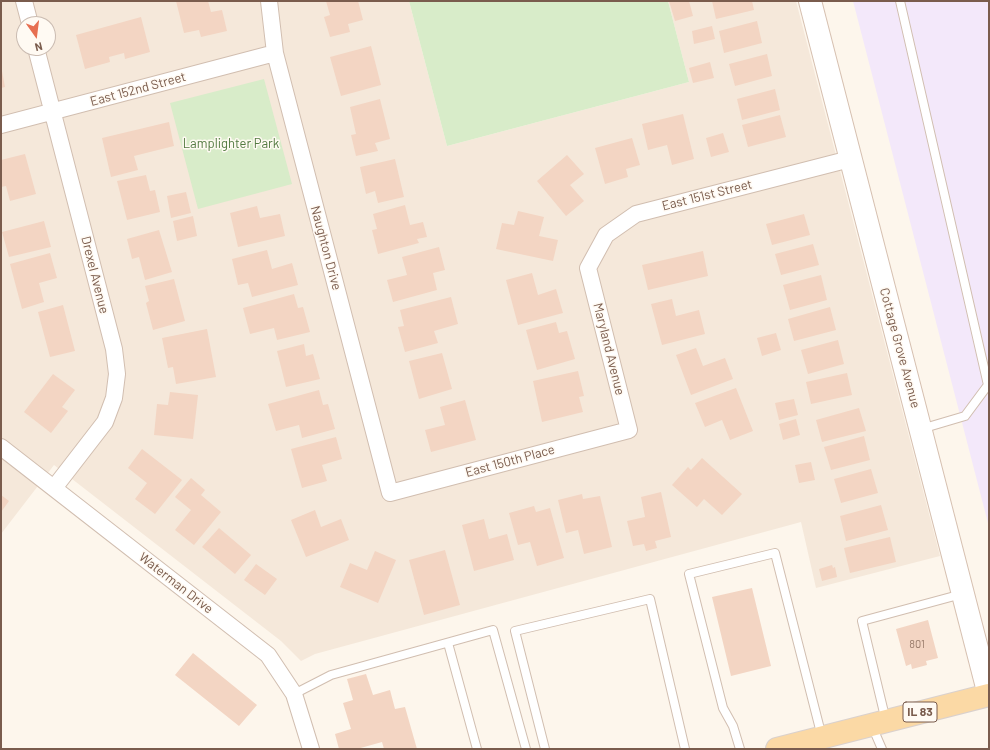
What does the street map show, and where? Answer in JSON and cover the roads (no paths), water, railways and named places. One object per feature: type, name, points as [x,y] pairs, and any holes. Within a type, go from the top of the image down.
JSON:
[{"type":"main road","name":"Cottage Grove Avenue","points":[[810,1],[989,695]]},
{"type":"main road","name":"IL 83","points":[[776,749],[989,695]]},
{"type":"street","points":[[24,1],[28,16]]},
{"type":"street","name":"Naughton Drive","points":[[269,1],[275,53],[390,493]]},
{"type":"street","name":"East 152nd Street","points":[[1,125],[275,53]]},
{"type":"street","name":"Drexel Avenue","points":[[38,56],[114,349],[117,374],[114,398],[105,422],[54,488]]},
{"type":"street","name":"East 151st Street","points":[[588,268],[606,235],[636,214],[850,158]]},
{"type":"street","name":"Maryland Avenue","points":[[588,268],[629,430]]},
{"type":"street","name":"East 150th Place","points":[[390,493],[629,430]]},
{"type":"street","name":"Waterman Drive","points":[[1,447],[268,655],[294,694],[311,749]]},
{"type":"lane","points":[[900,1],[988,385],[965,416],[921,429]]},
{"type":"lane","points":[[740,749],[734,726],[723,708],[689,574],[775,553],[822,737]]},
{"type":"lane","points":[[882,749],[862,621],[963,594]]},
{"type":"lane","points":[[546,749],[515,631],[650,599],[685,749]]},
{"type":"lane","points":[[294,694],[331,675],[493,630],[526,749]]},
{"type":"lane","points":[[448,643],[477,749]]},
{"type":"park label","name":"Lamplighter Park","points":[[231,144]]}]
